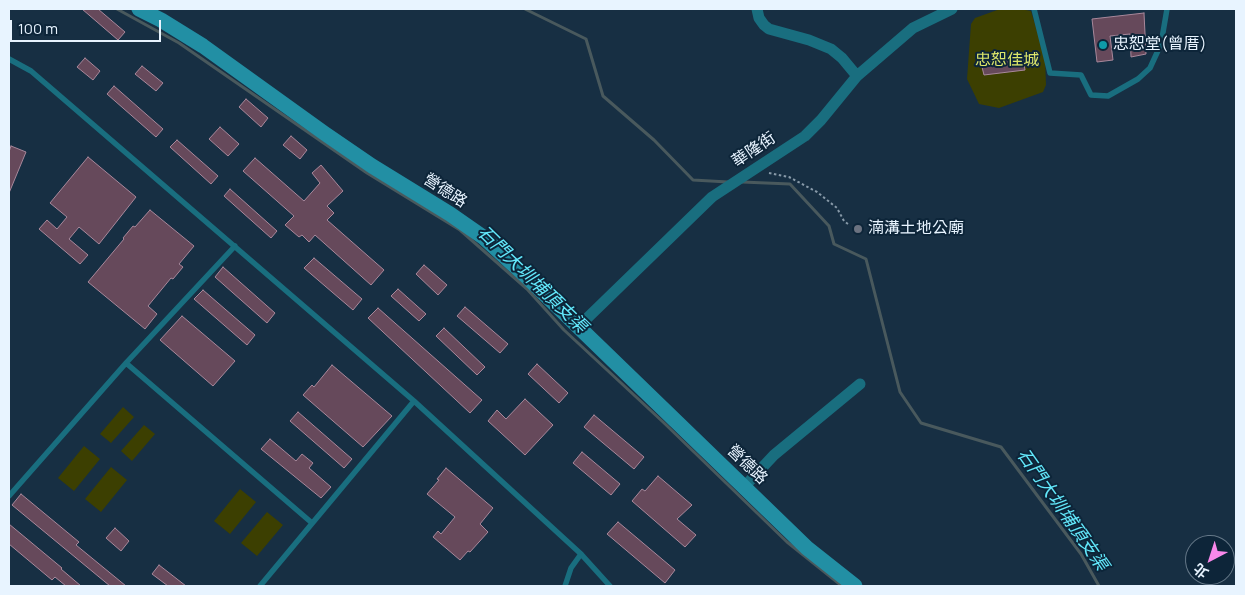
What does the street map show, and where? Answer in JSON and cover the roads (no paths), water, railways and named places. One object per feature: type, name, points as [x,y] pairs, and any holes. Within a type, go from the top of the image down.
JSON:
[{"type":"street","name":"營德路","points":[[139,9],[203,46],[372,166],[450,214],[483,237],[530,280],[807,548],[855,586]]},
{"type":"street","points":[[757,9],[759,18],[769,29],[809,40],[831,49],[842,58],[857,76]]},
{"type":"street","name":"華隆街","points":[[578,327],[712,197],[805,136],[821,120],[857,76],[913,28],[952,9]]},
{"type":"street","points":[[744,486],[774,454],[860,384]]},
{"type":"lane","points":[[1034,9],[1050,73],[1080,75],[1091,95],[1108,96],[1138,79],[1150,68],[1161,44],[1167,9]]},
{"type":"lane","points":[[9,58],[31,71],[414,402],[581,554],[610,586]]},
{"type":"lane","points":[[9,496],[126,363],[235,246]]},
{"type":"lane","points":[[126,363],[312,523]]},
{"type":"lane","points":[[260,586],[414,402]]},
{"type":"lane","points":[[565,586],[571,568],[581,554]]},
{"type":"waterway","name":"石門大圳埔頂支渠","points":[[117,9],[179,43],[367,173],[460,230],[527,289],[564,330],[663,422],[787,542],[842,586]]},
{"type":"waterway","name":"石門大圳埔頂支渠","points":[[525,9],[586,39],[603,96],[654,140],[693,180],[728,182]]},
{"type":"waterway","name":"石門大圳埔頂支渠","points":[[742,182],[790,184],[829,226],[834,244],[866,259],[900,392],[921,423],[1001,447],[1081,554],[1099,586]]},
{"type":"place","name":"忠恕堂(曾厝)","points":[[1103,45]]},
{"type":"place","name":"湳溝土地公廟","points":[[858,229]]},
{"type":"park label","name":"忠恕佳城","points":[[1007,61]]}]
